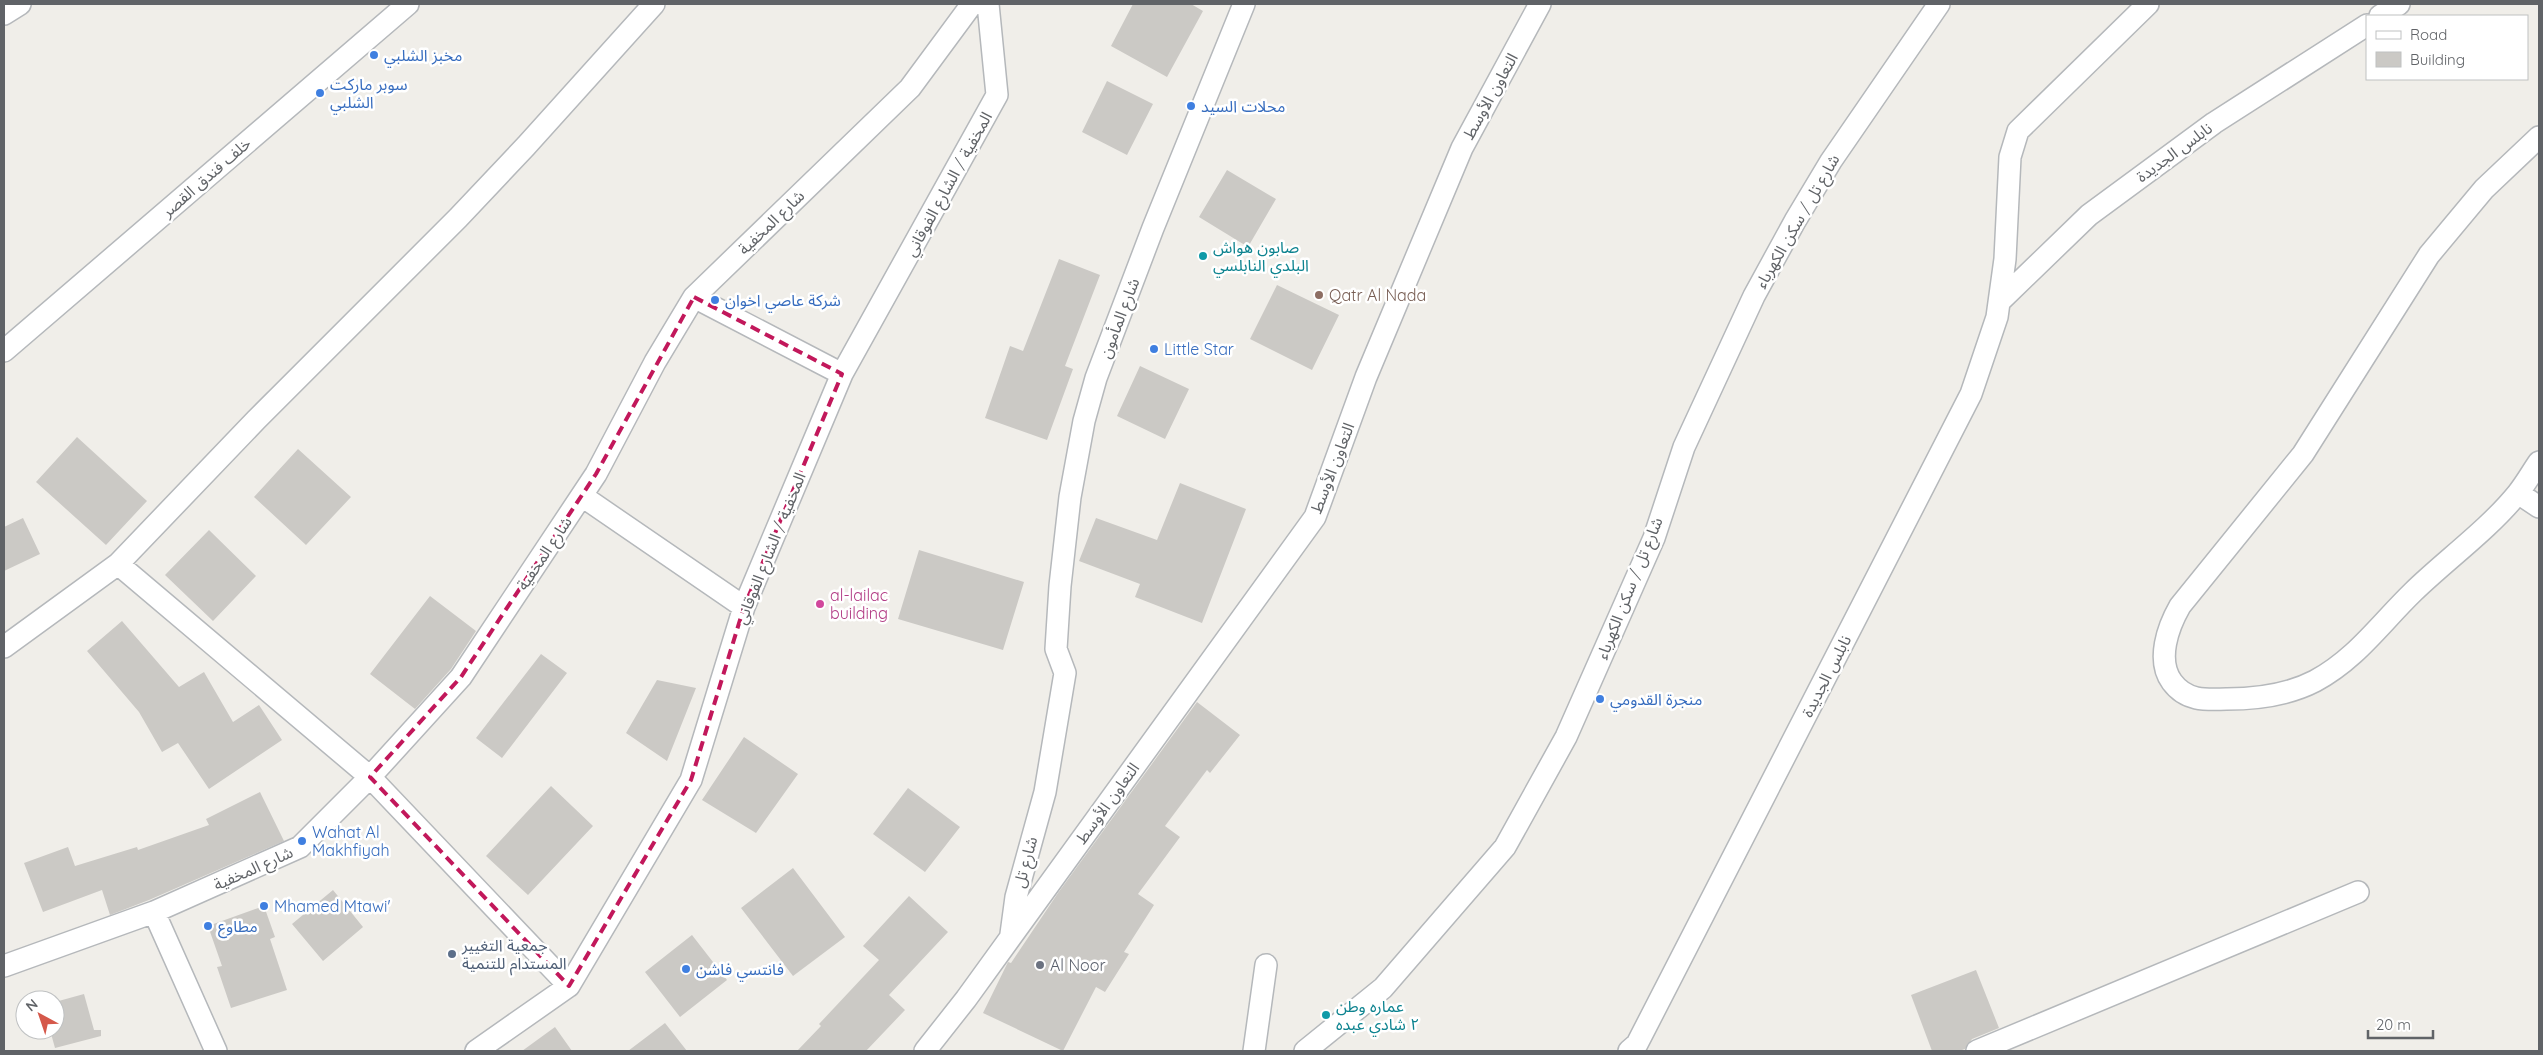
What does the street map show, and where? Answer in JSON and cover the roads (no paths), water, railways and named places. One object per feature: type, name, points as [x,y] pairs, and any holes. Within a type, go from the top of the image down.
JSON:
[{"type":"street","points":[[4,14],[20,4]]},
{"type":"street","name":"خلف فندق القصر","points":[[4,351],[408,4]]},
{"type":"street","points":[[4,647],[118,564],[256,420],[458,218],[526,146],[654,4]]},
{"type":"street","name":"شارع المخفية","points":[[4,966],[154,912],[300,847],[370,777],[461,677],[596,474],[655,362],[694,297],[910,88],[972,4]]},
{"type":"street","name":"المخفية / الشارع الفوقاني","points":[[476,1051],[569,986],[691,780],[744,607],[842,374],[997,95],[988,4]]},
{"type":"street","name":"شارع المأمون","points":[[1056,649],[1066,527],[1076,459],[1092,392],[1153,228],[1244,4]]},
{"type":"street","name":"التعاون الأوسط","points":[[1010,936],[1315,517],[1366,377],[1462,148],[1540,4]]},
{"type":"street","name":"شارع تل / سكن الكهرباء","points":[[1305,1051],[1383,988],[1505,847],[1566,737],[1654,538],[1684,447],[1754,296],[1794,221],[1826,169],[1939,4]]},
{"type":"street","name":"نابلس الجديدة","points":[[1633,1047],[1971,394],[1997,317],[2005,259],[2010,157],[2018,131],[2148,4]]},
{"type":"street","points":[[2382,15],[2399,4]]},
{"type":"street","name":"نابلس الجديدة","points":[[1999,302],[2097,210],[2214,123],[2366,26]]},
{"type":"street","points":[[2539,137],[2484,189],[2440,240],[2414,276],[2303,454],[2189,593],[2170,627],[2164,658],[2167,674],[2181,691],[2202,699],[2264,697],[2292,691],[2336,669],[2363,647],[2412,593],[2518,493],[2539,462]]},
{"type":"street","points":[[694,297],[842,374]]},
{"type":"street","points":[[2518,493],[2539,507]]},
{"type":"street","points":[[582,496],[744,607]]},
{"type":"street","points":[[118,564],[370,777],[569,986]]},
{"type":"street","name":"شارع تل","points":[[925,1051],[1010,936],[1016,897],[1045,792],[1064,680],[1065,673],[1056,649]]},
{"type":"street","points":[[1977,1051],[2358,892]]},
{"type":"street","points":[[154,912],[216,1051]]},
{"type":"street","points":[[1254,1051],[1266,965]]},
{"type":"place","name":"مخبز الشلبي","points":[[374,55]]},
{"type":"place","name":"سوبر ماركت الشلبي","points":[[320,93]]},
{"type":"place","name":"محلات السيد","points":[[1191,106]]},
{"type":"place","name":"صابون هواش البلدي النابلسي","points":[[1203,256]]},
{"type":"place","name":"Qatr Al Nada","points":[[1319,295]]},
{"type":"place","name":"شركة عاصي اخوان","points":[[715,300]]},
{"type":"place","name":"Little Star","points":[[1154,349]]},
{"type":"place","name":"al-lailac building","points":[[820,604]]},
{"type":"place","name":"منجرة القدومي","points":[[1600,699]]},
{"type":"place","name":"Wahat Al Makhfiyah","points":[[302,841]]},
{"type":"place","name":"Mhamed Mtawi'","points":[[264,906]]},
{"type":"place","name":"مطاوع","points":[[208,926]]},
{"type":"place","name":"جمعية التغيير المستدام للتنمية","points":[[452,954]]},
{"type":"place","name":"Al Noor","points":[[1040,965]]},
{"type":"place","name":"فانتسي فاشن","points":[[686,969]]},
{"type":"place","name":"عماره وطن ٢ شادي عبده","points":[[1326,1015]]}]
